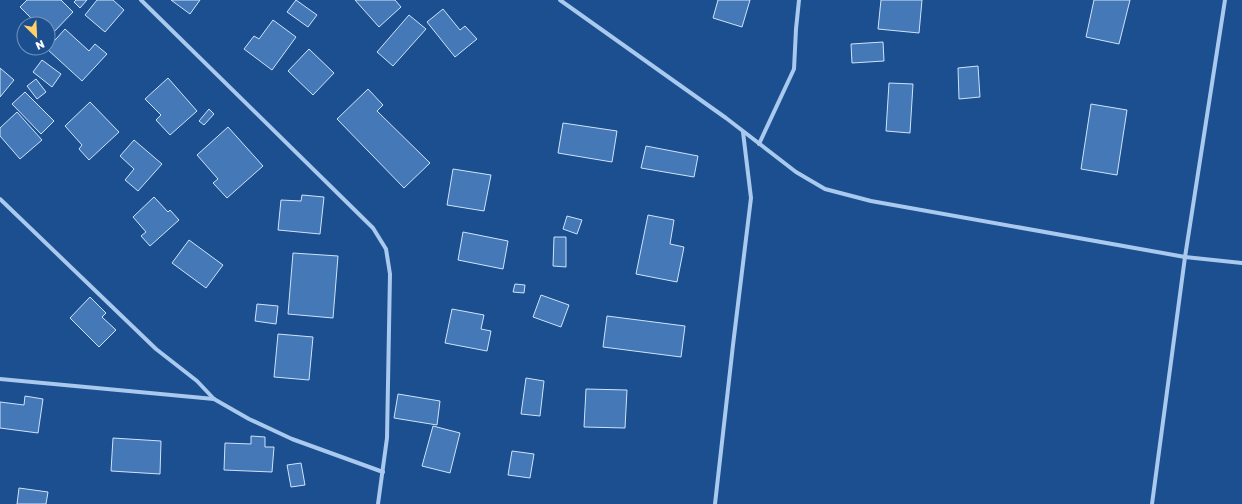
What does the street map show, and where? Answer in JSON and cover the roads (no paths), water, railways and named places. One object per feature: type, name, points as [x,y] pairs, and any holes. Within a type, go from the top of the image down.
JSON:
[{"type":"street","points":[[141,0],[373,228],[386,249],[390,274],[387,438],[378,504]]},
{"type":"street","points":[[560,0],[796,172],[825,189],[871,201],[1185,257],[1242,263]]},
{"type":"street","points":[[759,144],[794,69],[799,0]]},
{"type":"street","points":[[1152,504],[1185,257],[1225,0]]},
{"type":"street","points":[[715,504],[751,198],[743,132]]},
{"type":"street","points":[[0,199],[156,349],[197,381],[214,399],[249,419],[292,439],[383,472]]},
{"type":"street","points":[[0,379],[214,399]]}]
